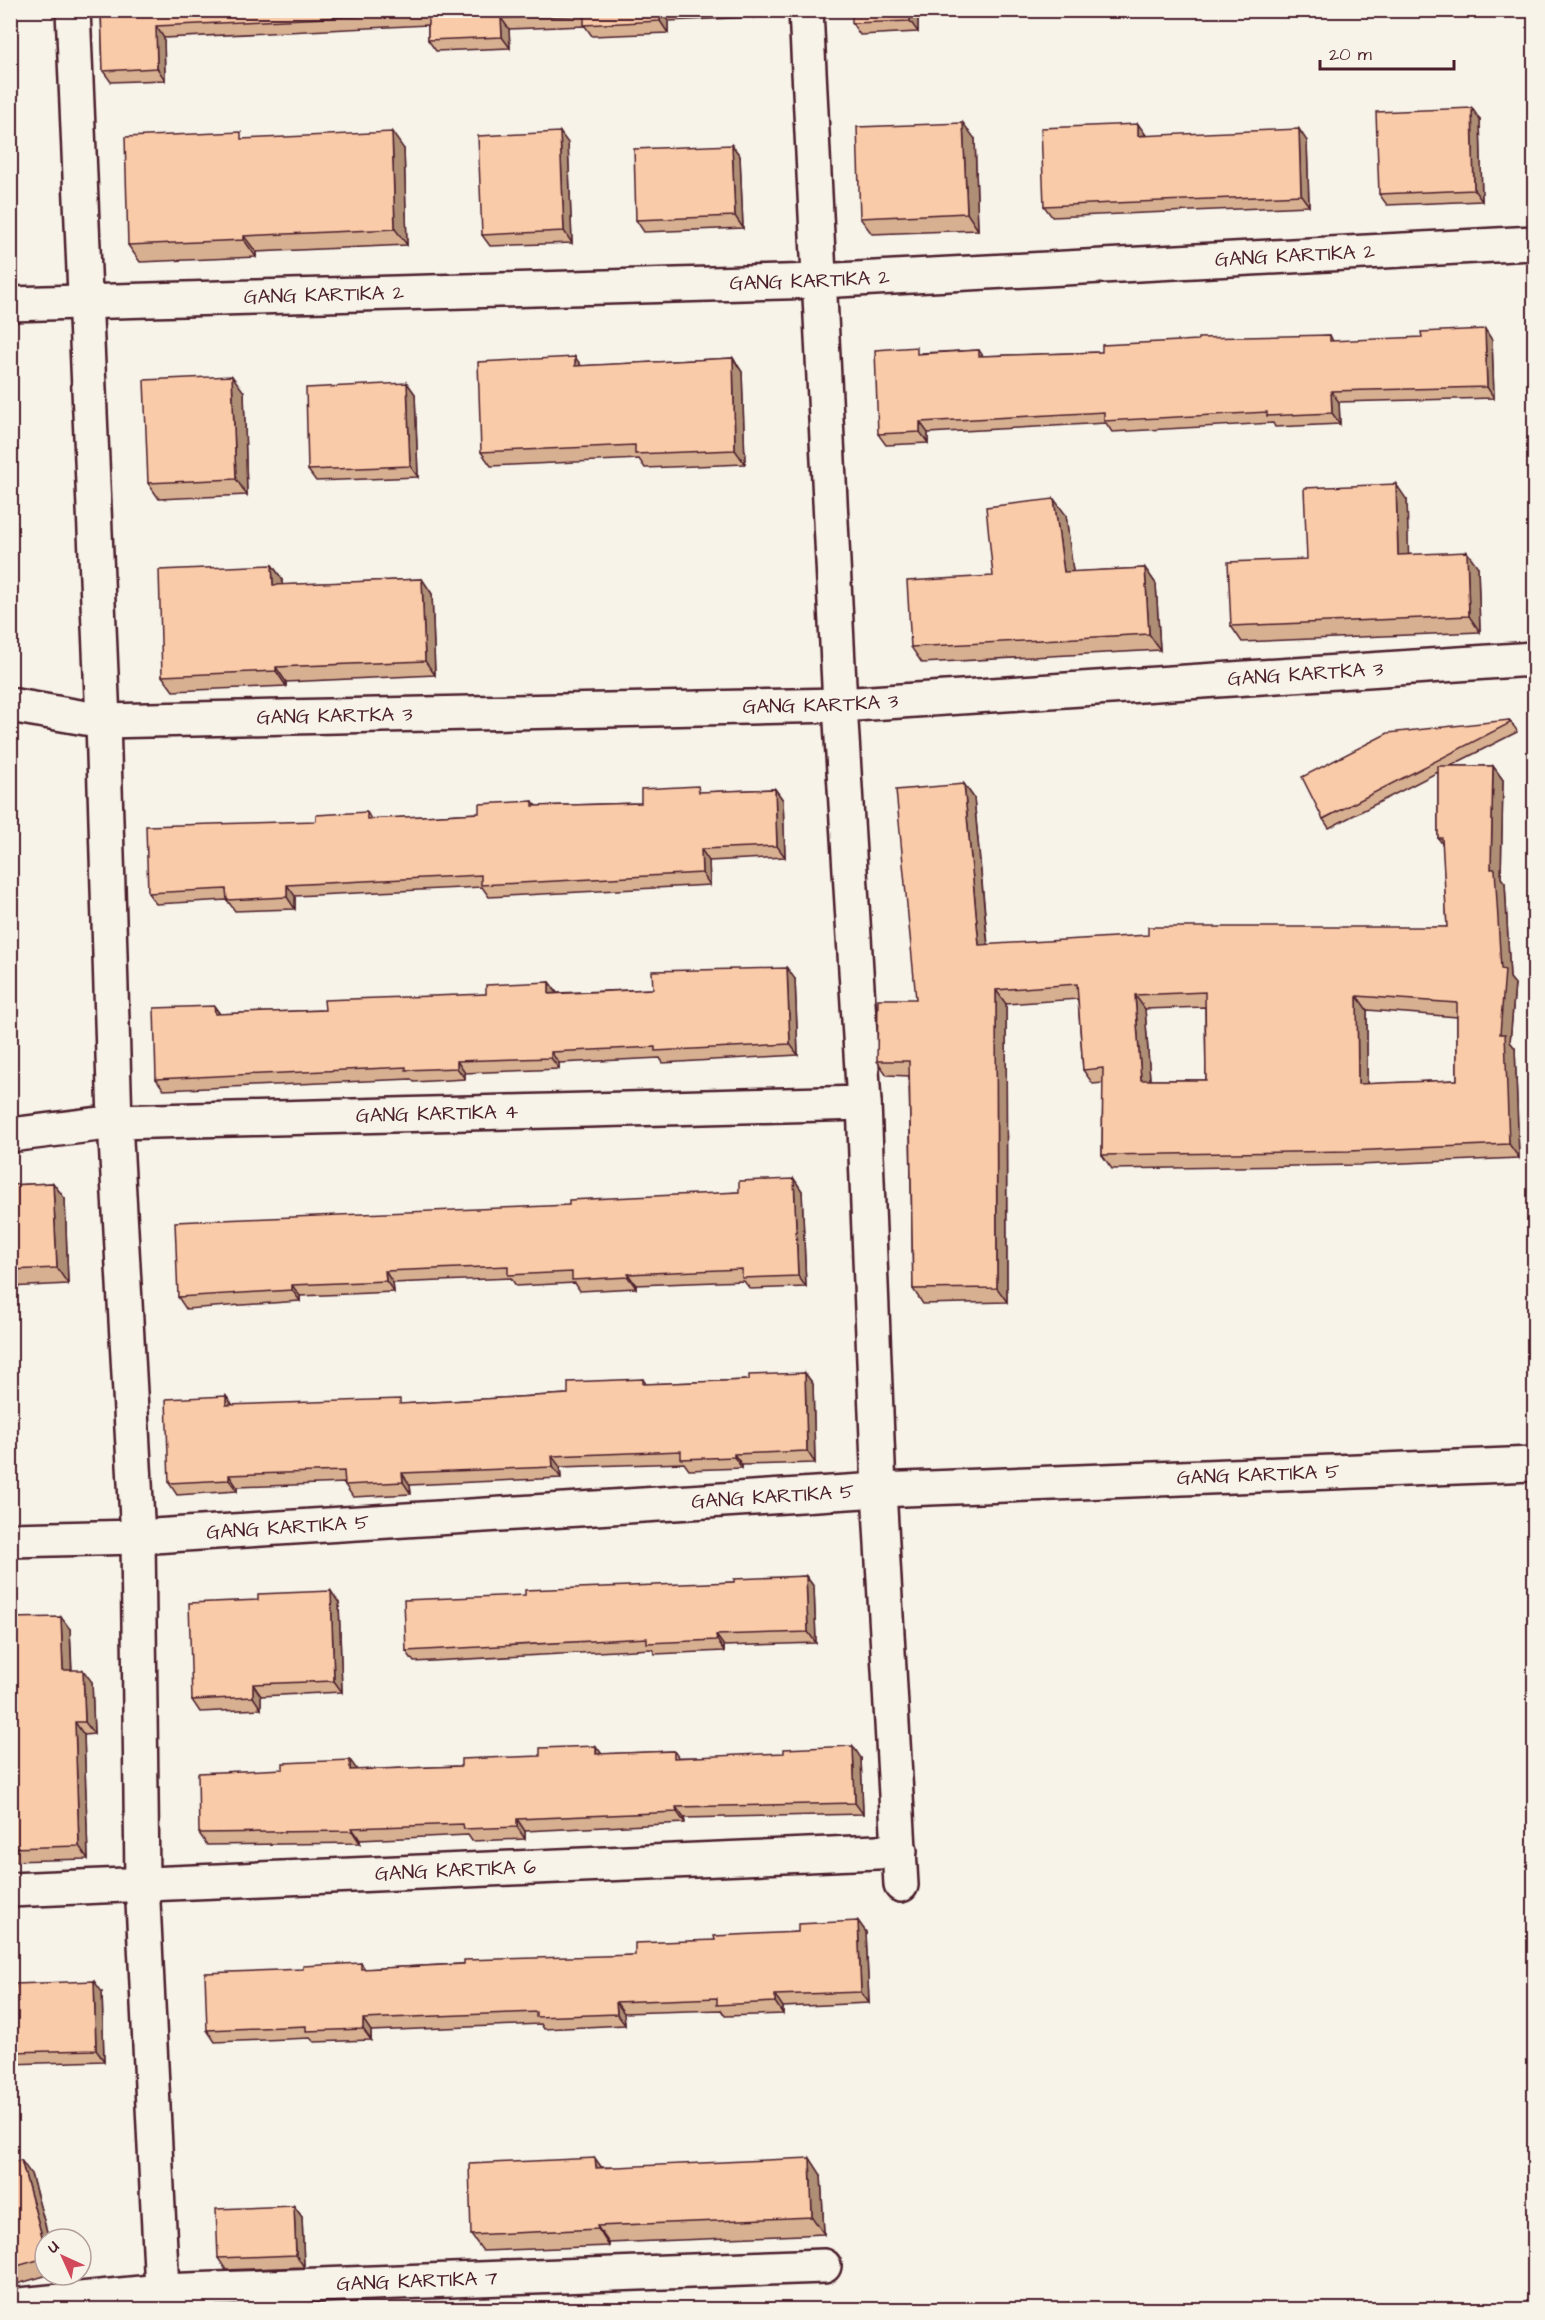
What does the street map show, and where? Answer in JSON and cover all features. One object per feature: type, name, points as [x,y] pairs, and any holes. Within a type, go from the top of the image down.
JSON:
[{"type":"street","points":[[73,10],[103,721],[115,1122],[138,1537],[142,1882],[162,2300]]},
{"type":"street","points":[[806,10],[840,705],[864,1103],[879,1490],[901,1885]]},
{"type":"street","name":"GANG KARTIKA 2","points":[[10,304],[819,281],[1534,243]]},
{"type":"street","name":"GANG KARTKA 3","points":[[10,705],[103,721],[840,705],[1534,659]]},
{"type":"street","name":"GANG KARTIKA 4","points":[[10,1135],[115,1122],[864,1103]]},
{"type":"street","name":"GANG KARTIKA 5","points":[[10,1540],[138,1537],[879,1490],[1534,1464]]},
{"type":"street","name":"GANG KARTIKA 6","points":[[10,1890],[142,1882],[900,1851]]},
{"type":"street","name":"GANG KARTIKA 7","points":[[10,2306],[824,2266]]},
{"type":"building","points":[[101,10],[660,10],[660,21],[584,25],[584,15],[501,18],[502,37],[428,40],[428,13],[156,26],[157,68],[103,71]]},
{"type":"building","points":[[852,10],[910,10],[910,21],[852,23]]},
{"type":"building","points":[[1472,108],[1474,190],[1379,194],[1376,112]]},
{"type":"building","points":[[963,123],[967,213],[860,218],[857,127]]},
{"type":"building","points":[[1138,124],[1138,136],[1299,129],[1301,195],[1044,206],[1041,128]]},
{"type":"building","points":[[241,132],[241,139],[392,132],[395,229],[244,236],[244,240],[128,245],[125,137]]},
{"type":"building","points":[[560,132],[564,231],[482,235],[478,136]]},
{"type":"building","points":[[732,145],[735,216],[636,220],[634,149]]},
{"type":"building","points":[[1485,329],[1487,387],[1331,391],[1332,413],[1267,416],[1267,412],[1104,421],[1104,412],[920,422],[920,432],[878,434],[875,350],[917,347],[917,354],[979,350],[979,356],[1102,352],[1102,345],[1198,340],[1198,338],[1330,335],[1330,341],[1422,337],[1421,332]]},
{"type":"building","points":[[575,357],[575,366],[733,358],[735,450],[635,454],[635,445],[481,452],[478,362]]},
{"type":"building","points":[[232,376],[236,479],[148,483],[144,380]]},
{"type":"building","points":[[407,383],[410,466],[308,470],[306,388]]},
{"type":"building","points":[[1396,484],[1398,555],[1467,552],[1469,616],[1231,626],[1228,562],[1307,559],[1304,488]]},
{"type":"building","points":[[1054,499],[1064,572],[1145,568],[1149,634],[911,647],[907,581],[993,576],[986,507]]},
{"type":"building","points":[[272,565],[273,585],[422,579],[425,661],[276,667],[276,671],[162,676],[159,570]]},
{"type":"building","points":[[1509,720],[1510,723],[1323,819],[1302,777],[1388,733]]},
{"type":"building","points":[[1438,766],[1493,766],[1491,869],[1495,869],[1501,969],[1505,970],[1500,1034],[1505,1034],[1509,1144],[1349,1151],[1102,1155],[1103,1068],[1083,1070],[1077,984],[996,990],[997,1288],[913,1289],[909,1061],[877,1061],[878,999],[916,999],[896,790],[964,784],[979,945],[1148,935],[1148,927],[1447,927],[1442,838],[1438,838]],"holes":[[[1205,992],[1206,1080],[1141,1080],[1135,995]],[[1357,996],[1457,1003],[1457,1080],[1358,1084]]]},
{"type":"building","points":[[698,786],[699,792],[775,789],[777,846],[701,849],[702,873],[481,885],[481,875],[287,885],[287,897],[227,900],[226,889],[148,893],[146,826],[316,821],[316,815],[367,812],[367,819],[479,813],[479,804],[533,801],[533,806],[641,803],[641,789]]},
{"type":"building","points":[[787,968],[790,1044],[655,1051],[655,1047],[551,1052],[551,1058],[457,1061],[457,1068],[406,1070],[406,1067],[156,1079],[154,1008],[214,1006],[215,1014],[325,1010],[324,1000],[486,994],[486,985],[549,982],[549,994],[653,989],[652,971]]},
{"type":"building","points":[[794,1179],[798,1276],[742,1278],[742,1269],[628,1274],[628,1277],[572,1280],[572,1272],[508,1275],[508,1266],[385,1271],[386,1281],[292,1285],[292,1290],[178,1297],[175,1222],[569,1205],[569,1200],[739,1192],[739,1181]]},
{"type":"building","points":[[53,1183],[57,1268],[10,1270],[10,1185]]},
{"type":"building","points":[[805,1373],[807,1451],[681,1459],[681,1451],[552,1456],[553,1467],[402,1473],[403,1482],[345,1485],[344,1471],[229,1475],[229,1480],[169,1483],[166,1399],[226,1396],[226,1405],[400,1399],[400,1404],[568,1394],[568,1382],[643,1379],[643,1384],[749,1380],[749,1375]]},
{"type":"building","points":[[806,1576],[808,1632],[716,1635],[717,1640],[647,1643],[647,1638],[406,1651],[404,1600],[525,1595],[525,1590],[734,1582],[734,1579]]},
{"type":"building","points":[[331,1591],[334,1681],[253,1684],[253,1697],[192,1700],[189,1603],[258,1600],[258,1594]]},
{"type":"building","points":[[61,1617],[63,1670],[83,1670],[85,1722],[75,1722],[79,1846],[10,1848],[10,1618]]},
{"type":"building","points":[[596,1746],[596,1754],[674,1751],[674,1758],[784,1753],[784,1749],[853,1746],[855,1803],[676,1807],[677,1812],[517,1819],[517,1827],[464,1829],[463,1824],[352,1828],[352,1831],[199,1833],[198,1773],[283,1769],[283,1763],[350,1760],[350,1770],[461,1766],[461,1759],[540,1756],[540,1748]]},
{"type":"building","points":[[858,1921],[861,1992],[775,1995],[775,2002],[717,2005],[717,1998],[616,2002],[617,2014],[536,2017],[536,2012],[363,2019],[363,2029],[306,2031],[306,2026],[207,2030],[205,1973],[303,1969],[303,1966],[361,1963],[361,1969],[464,1964],[464,1960],[635,1955],[635,1943],[715,1940],[714,1936],[798,1932],[798,1924]]},
{"type":"building","points":[[94,1981],[96,2050],[10,2052],[10,1989],[15,1988],[15,1984]]},
{"type":"building","points":[[595,2158],[596,2168],[810,2158],[812,2217],[597,2226],[598,2229],[471,2235],[469,2164]]},
{"type":"building","points":[[21,2160],[39,2227],[33,2227],[33,2261],[10,2268],[10,2163]]},
{"type":"building","points":[[294,2206],[296,2255],[218,2258],[216,2209]]}]
